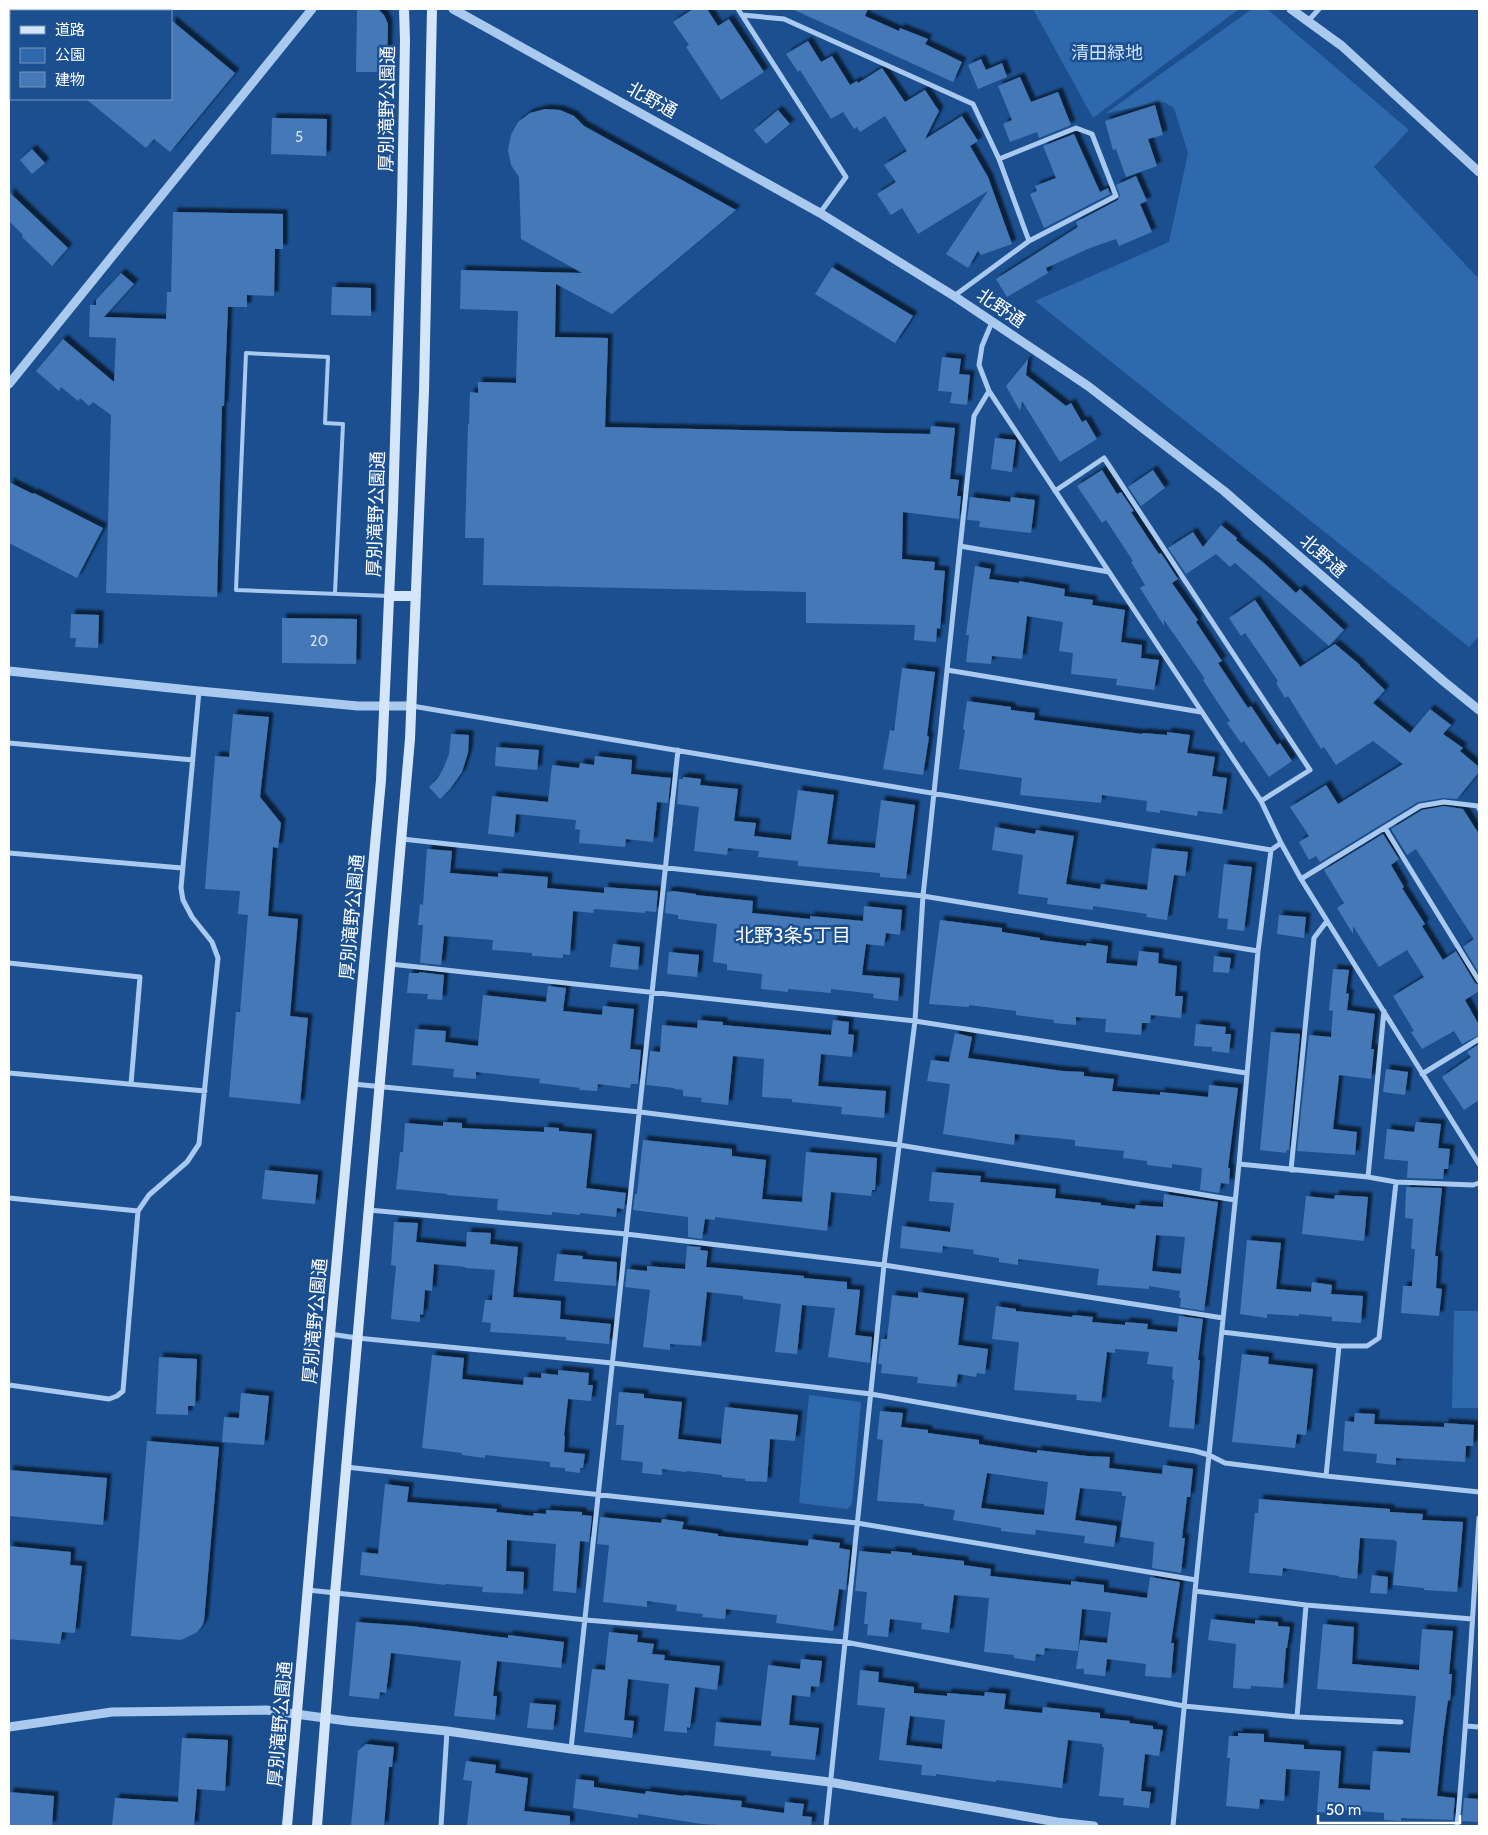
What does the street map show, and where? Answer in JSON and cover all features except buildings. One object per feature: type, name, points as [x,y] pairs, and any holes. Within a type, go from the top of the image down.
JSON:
[{"type":"main road","name":"厚別滝野公園通","points":[[287,1826],[352,1084],[381,780],[393,508],[402,205],[404,9]]},
{"type":"main road","points":[[317,1826],[335,1594],[402,840],[412,706],[428,254],[432,9]]},
{"type":"main road","points":[[389,596],[416,596]]},
{"type":"street","points":[[9,384],[312,9]]},
{"type":"street","name":"北野通","points":[[453,9],[820,213],[954,296],[1088,386],[1224,491],[1479,710]]},
{"type":"street","points":[[738,9],[846,177],[820,213]]},
{"type":"street","points":[[1291,9],[1342,46],[1479,172]]},
{"type":"street","points":[[1308,21],[1319,9]]},
{"type":"street","points":[[742,15],[784,19],[973,104],[999,159],[1029,242]]},
{"type":"street","points":[[954,296],[1029,242],[1116,196],[1092,134],[1076,128],[999,159]]},
{"type":"street","points":[[992,322],[982,346],[979,365],[989,391],[1261,801],[1280,843],[1301,880],[1479,1164]]},
{"type":"street","points":[[826,1826],[829,1782],[884,1265],[915,1021],[923,896],[974,416],[989,391]]},
{"type":"street","points":[[1055,491],[1104,458],[1110,466],[1310,770],[1261,801]]},
{"type":"street","points":[[960,546],[1110,572]]},
{"type":"street","points":[[947,670],[1201,712]]},
{"type":"street","points":[[9,671],[358,706],[412,706],[1271,850]]},
{"type":"street","points":[[9,1385],[109,1399],[123,1391],[138,1212],[149,1195],[187,1162],[199,1144],[218,958],[212,942],[192,917],[183,900],[181,881],[199,691]]},
{"type":"street","points":[[9,743],[193,760]]},
{"type":"street","points":[[571,1749],[678,750]]},
{"type":"street","points":[[1301,880],[1420,806],[1444,802],[1478,806],[1479,809]]},
{"type":"street","points":[[1385,828],[1479,981]]},
{"type":"street","points":[[402,840],[923,896],[1258,951]]},
{"type":"street","points":[[1173,1826],[1196,1580],[1239,1164],[1258,951],[1271,850],[1280,843]]},
{"type":"street","points":[[9,853],[182,868]]},
{"type":"street","points":[[1291,1170],[1314,938],[1327,921]]},
{"type":"street","points":[[9,963],[140,978],[131,1084]]},
{"type":"street","points":[[390,964],[915,1021],[1246,1073]]},
{"type":"street","points":[[1368,1177],[1384,1011]]},
{"type":"street","points":[[1422,1074],[1479,1039]]},
{"type":"street","points":[[9,1072],[205,1091]]},
{"type":"street","points":[[352,1084],[640,1112],[899,1145],[1234,1200]]},
{"type":"street","points":[[1239,1164],[1368,1177],[1396,1182],[1473,1185],[1479,1183]]},
{"type":"street","points":[[1222,1332],[1339,1346],[1367,1346],[1379,1338],[1396,1182]]},
{"type":"street","points":[[9,1198],[138,1212]]},
{"type":"street","points":[[369,1210],[626,1234],[884,1265],[1223,1318]]},
{"type":"street","points":[[330,1334],[612,1363],[871,1394],[1195,1451],[1210,1455],[1225,1463],[1479,1492]]},
{"type":"street","points":[[1326,1476],[1339,1346]]},
{"type":"street","points":[[346,1467],[857,1523],[1196,1580]]},
{"type":"street","points":[[1457,1826],[1466,1726],[1479,1518]]},
{"type":"street","points":[[308,1590],[586,1620],[845,1642],[1184,1706],[1297,1717],[1401,1722]]},
{"type":"street","points":[[1195,1591],[1306,1605],[1472,1619]]},
{"type":"street","points":[[1297,1717],[1306,1605]]},
{"type":"street","points":[[9,1727],[112,1712],[266,1710],[447,1731],[829,1782],[1057,1824],[1094,1826]]},
{"type":"street","points":[[1466,1726],[1479,1727]]},
{"type":"street","points":[[441,1826],[447,1731]]},
{"type":"lane","points":[[335,593],[343,424],[325,423],[328,357],[246,353],[236,590],[389,596]]},
{"type":"green space","name":"清田緑地","points":[[1033,9],[1239,9],[1093,118]]},
{"type":"green space","points":[[1252,9],[1267,9],[1409,130],[1374,167],[1479,279],[1479,636],[1469,647],[1035,301],[1169,242],[1188,153],[1174,108],[1164,102],[1106,113]]},
{"type":"green space","points":[[1454,1311],[1479,1311],[1479,1408],[1452,1408]]},
{"type":"green space","points":[[809,1395],[861,1402],[852,1504],[847,1509],[799,1503]]},
{"type":"district","name":"北野3条5丁目","points":[[793,935]]}]
